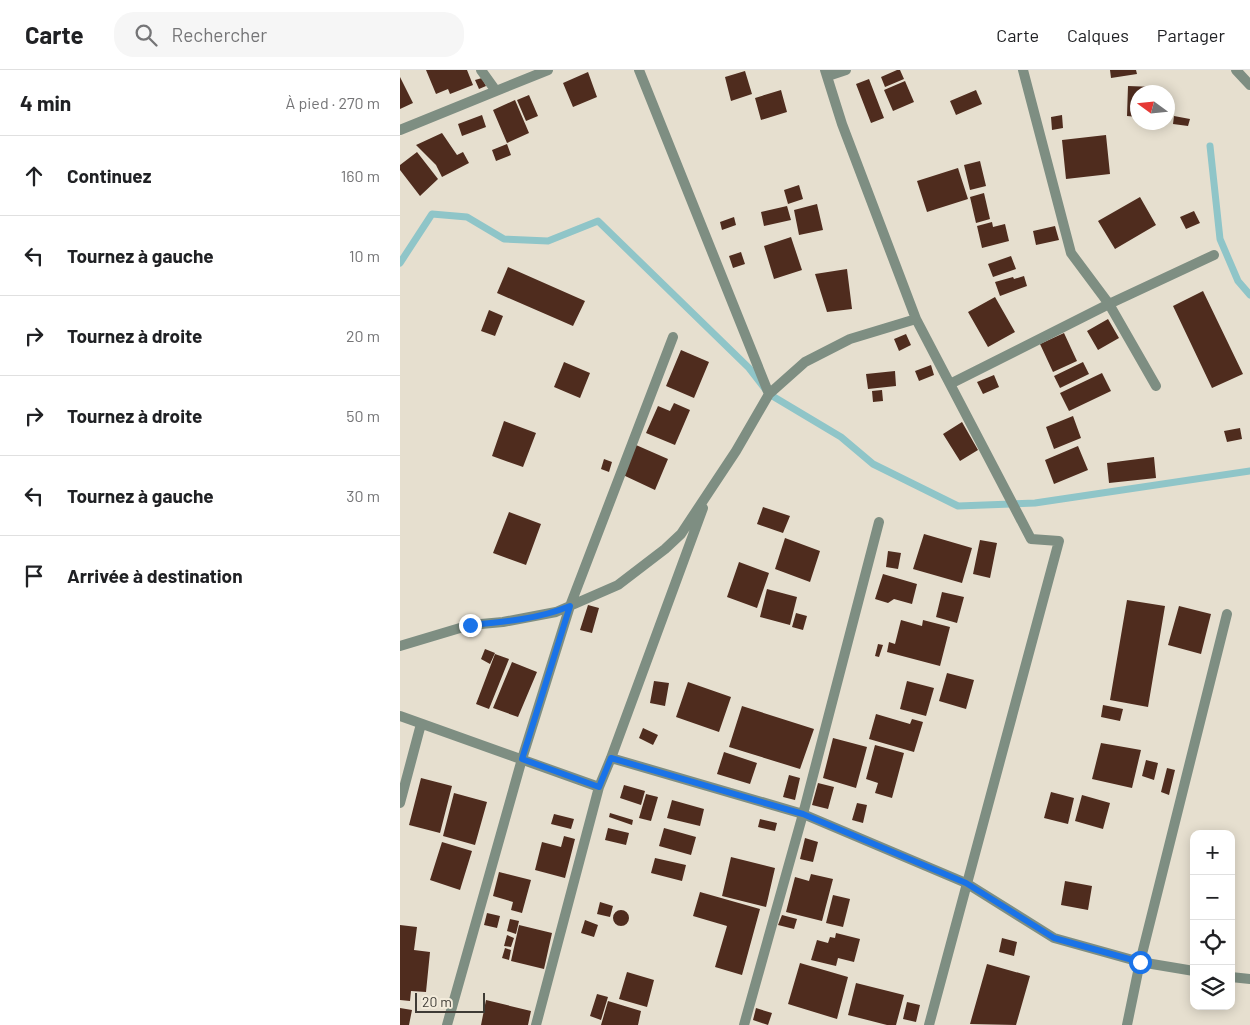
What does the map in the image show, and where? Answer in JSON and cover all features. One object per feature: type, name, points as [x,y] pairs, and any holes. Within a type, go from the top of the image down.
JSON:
[{"type":"street","points":[[481,70],[496,91]]},
{"type":"street","points":[[400,130],[548,70]]},
{"type":"street","points":[[639,70],[769,394]]},
{"type":"street","points":[[846,70],[826,73],[842,124],[916,319],[1031,539],[1059,541],[929,1025]]},
{"type":"street","points":[[1023,70],[1071,253],[1109,304],[1156,386]]},
{"type":"street","points":[[1236,70],[1250,85]]},
{"type":"street","points":[[950,384],[1109,304],[1214,255]]},
{"type":"street","points":[[400,646],[470,625],[503,622],[556,612],[618,585],[665,549],[681,534],[736,451],[769,394],[805,362],[850,339],[916,319]]},
{"type":"street","points":[[447,1025],[522,759],[570,606],[673,337]]},
{"type":"street","points":[[536,1025],[599,787],[709,493]]},
{"type":"street","points":[[744,1025],[803,814],[878,522]]},
{"type":"street","points":[[1127,1025],[1140,962],[1227,614]]},
{"type":"street","points":[[400,716],[599,787]]},
{"type":"street","points":[[400,803],[421,724]]},
{"type":"street","points":[[611,758],[803,814],[966,883],[1054,938],[1140,962],[1190,970]]},
{"type":"street","points":[[1235,978],[1250,980]]},
{"type":"building","points":[[426,70],[467,70],[473,85],[450,94],[448,89],[436,94]]},
{"type":"building","points":[[900,70],[904,79],[885,87],[881,77]]},
{"type":"building","points":[[1110,70],[1136,70],[1137,74],[1111,78]]},
{"type":"building","points":[[745,71],[752,94],[731,101],[725,77]]},
{"type":"building","points":[[588,72],[597,97],[573,107],[563,83]]},
{"type":"building","points":[[400,77],[413,103],[400,109]]},
{"type":"building","points":[[482,78],[486,86],[479,89],[475,80]]},
{"type":"building","points":[[869,79],[884,118],[871,123],[856,84]]},
{"type":"building","points":[[905,81],[914,102],[893,111],[884,90]]},
{"type":"building","points":[[1128,86],[1130,86],[1130,116],[1127,116]]},
{"type":"building","points":[[781,90],[787,112],[761,120],[755,98]]},
{"type":"building","points":[[976,90],[982,104],[956,115],[950,101]]},
{"type":"building","points":[[529,95],[538,116],[526,121],[517,100]]},
{"type":"building","points":[[515,100],[529,133],[507,143],[493,110]]},
{"type":"building","points":[[482,115],[486,127],[462,136],[458,124]]},
{"type":"building","points":[[1062,115],[1063,128],[1052,130],[1051,117]]},
{"type":"building","points":[[1175,116],[1190,119],[1188,126],[1175,124]]},
{"type":"building","points":[[442,133],[457,155],[463,152],[469,163],[442,177],[436,165],[416,145]]},
{"type":"building","points":[[1106,135],[1110,174],[1066,179],[1062,140]]},
{"type":"building","points":[[507,144],[511,155],[496,161],[492,150]]},
{"type":"building","points":[[417,152],[438,179],[420,196],[400,170],[400,165]]},
{"type":"building","points":[[980,161],[986,186],[970,190],[964,165]]},
{"type":"building","points":[[958,168],[968,199],[927,212],[917,181]]},
{"type":"building","points":[[799,185],[803,199],[788,204],[784,190]]},
{"type":"building","points":[[984,193],[990,219],[976,223],[970,197]]},
{"type":"building","points":[[1140,197],[1156,225],[1115,249],[1098,221]]},
{"type":"building","points":[[817,204],[823,230],[799,235],[794,210]]},
{"type":"building","points":[[787,206],[791,220],[764,226],[761,212]]},
{"type":"building","points":[[1194,211],[1200,223],[1186,229],[1180,217]]},
{"type":"building","points":[[734,217],[736,225],[722,230],[720,222]]},
{"type":"building","points":[[992,222],[993,227],[1005,224],[1009,241],[982,248],[977,226]]},
{"type":"building","points":[[1055,226],[1059,240],[1036,245],[1033,231]]},
{"type":"building","points":[[791,237],[802,270],[774,279],[764,246]]},
{"type":"building","points":[[741,252],[745,264],[733,268],[729,256]]},
{"type":"building","points":[[1011,256],[1016,269],[993,277],[988,264]]},
{"type":"building","points":[[508,267],[585,301],[573,326],[497,293]]},
{"type":"building","points":[[847,269],[852,309],[827,312],[815,274]]},
{"type":"building","points":[[1024,276],[1027,286],[1000,296],[995,282]]},
{"type":"building","points":[[1203,291],[1243,374],[1212,388],[1173,306]]},
{"type":"building","points":[[995,297],[1015,332],[988,347],[968,312]]},
{"type":"building","points":[[489,310],[503,316],[495,336],[481,331]]},
{"type":"building","points":[[1108,319],[1119,338],[1098,350],[1087,331]]},
{"type":"building","points":[[1064,333],[1077,361],[1053,372],[1040,344]]},
{"type":"building","points":[[906,334],[911,345],[899,351],[894,339]]},
{"type":"building","points":[[681,350],[709,362],[694,398],[666,386]]},
{"type":"building","points":[[564,362],[590,373],[580,398],[554,387]]},
{"type":"building","points":[[1083,362],[1089,374],[1060,388],[1054,376]]},
{"type":"building","points":[[931,365],[934,375],[919,381],[915,371]]},
{"type":"building","points":[[895,371],[896,386],[868,389],[866,374]]},
{"type":"building","points":[[1102,373],[1111,391],[1069,411],[1060,393]]},
{"type":"building","points":[[994,375],[999,387],[983,394],[977,382]]},
{"type":"building","points":[[882,390],[883,401],[873,402],[872,391]]},
{"type":"building","points":[[674,403],[690,410],[675,445],[646,433],[658,406],[670,411]]},
{"type":"building","points":[[1073,416],[1081,438],[1054,449],[1046,427]]},
{"type":"building","points":[[504,421],[536,433],[523,467],[492,456]]},
{"type":"building","points":[[962,422],[978,450],[960,461],[943,434]]},
{"type":"building","points":[[1240,428],[1242,439],[1227,442],[1224,431]]},
{"type":"building","points":[[636,445],[668,459],[655,490],[623,475]]},
{"type":"building","points":[[1078,446],[1088,470],[1054,484],[1045,460]]},
{"type":"building","points":[[1154,457],[1156,478],[1109,483],[1107,463]]},
{"type":"building","points":[[604,459],[612,462],[609,472],[601,469]]},
{"type":"building","points":[[763,507],[790,516],[783,533],[757,524]]},
{"type":"building","points":[[509,512],[541,524],[526,565],[493,553]]},
{"type":"building","points":[[924,534],[972,548],[962,583],[913,569]]},
{"type":"building","points":[[785,538],[820,551],[810,582],[775,569]]},
{"type":"building","points":[[980,540],[997,543],[990,578],[973,574]]},
{"type":"building","points":[[888,551],[901,553],[898,569],[886,567]]},
{"type":"building","points":[[739,562],[769,573],[757,608],[727,597]]},
{"type":"building","points":[[883,574],[917,584],[912,604],[894,599],[888,603],[875,599]]},
{"type":"building","points":[[767,589],[797,597],[790,625],[760,617]]},
{"type":"building","points":[[942,592],[964,597],[957,623],[936,617]]},
{"type":"building","points":[[1127,600],[1165,606],[1148,707],[1110,700]]},
{"type":"building","points":[[588,605],[599,608],[592,633],[580,630]]},
{"type":"building","points":[[1179,606],[1211,614],[1201,654],[1168,645]]},
{"type":"building","points":[[796,613],[807,616],[803,630],[792,627]]},
{"type":"building","points":[[901,620],[922,626],[923,620],[950,627],[940,666],[887,652],[889,642],[895,644]]},
{"type":"building","points":[[878,644],[883,645],[879,657],[875,656]]},
{"type":"building","points":[[485,649],[495,653],[490,664],[481,659]]},
{"type":"building","points":[[495,654],[509,659],[489,709],[476,704]]},
{"type":"building","points":[[512,662],[537,672],[518,717],[493,708]]},
{"type":"building","points":[[947,673],[974,680],[966,709],[939,701]]},
{"type":"building","points":[[654,681],[669,683],[665,706],[650,703]]},
{"type":"building","points":[[907,681],[934,688],[926,716],[900,709]]},
{"type":"building","points":[[688,682],[731,697],[719,732],[676,717]]},
{"type":"building","points":[[1103,705],[1123,709],[1120,721],[1101,717]]},
{"type":"building","points":[[742,706],[814,729],[800,769],[729,747]]},
{"type":"building","points":[[876,714],[910,724],[912,719],[923,722],[914,752],[869,739]]},
{"type":"building","points":[[643,728],[658,735],[653,745],[639,738]]},
{"type":"building","points":[[833,738],[867,747],[856,788],[823,778]]},
{"type":"building","points":[[1101,743],[1141,750],[1132,788],[1092,779]]},
{"type":"building","points":[[875,745],[904,753],[892,798],[875,793],[878,783],[866,779]]},
{"type":"building","points":[[724,752],[757,763],[750,784],[717,774]]},
{"type":"building","points":[[1146,760],[1158,763],[1154,780],[1142,776]]},
{"type":"building","points":[[1167,768],[1175,770],[1169,795],[1161,792]]},
{"type":"building","points":[[789,775],[800,778],[795,800],[783,797]]},
{"type":"building","points":[[421,778],[452,786],[440,833],[409,825]]},
{"type":"building","points":[[818,783],[834,787],[828,809],[812,805]]},
{"type":"building","points":[[624,785],[645,791],[641,805],[620,798]]},
{"type":"building","points":[[1051,792],[1074,798],[1068,824],[1044,818]]},
{"type":"building","points":[[454,793],[487,802],[475,845],[443,836]]},
{"type":"building","points":[[646,794],[658,797],[651,821],[639,818]]},
{"type":"building","points":[[1082,795],[1110,803],[1103,829],[1075,821]]},
{"type":"building","points":[[672,800],[704,809],[700,826],[667,818]]},
{"type":"building","points":[[857,803],[867,805],[863,823],[852,820]]},
{"type":"building","points":[[610,813],[633,820],[632,825],[609,817]]},
{"type":"building","points":[[554,814],[574,819],[571,829],[551,824]]},
{"type":"building","points":[[760,819],[777,823],[775,831],[758,827]]},
{"type":"building","points":[[608,828],[629,833],[626,845],[605,840]]},
{"type":"building","points":[[664,828],[696,837],[691,855],[659,846]]},
{"type":"building","points":[[564,836],[575,839],[565,878],[535,870],[542,842],[561,847]]},
{"type":"building","points":[[805,838],[818,842],[813,862],[800,859]]},
{"type":"building","points":[[442,842],[472,851],[460,890],[430,880]]},
{"type":"building","points":[[731,857],[775,868],[766,907],[722,896]]},
{"type":"building","points":[[655,858],[686,865],[682,881],[651,873]]},
{"type":"building","points":[[499,872],[531,880],[522,913],[511,910],[513,902],[493,896]]},
{"type":"building","points":[[811,874],[833,879],[822,921],[786,912],[795,877],[809,881]]},
{"type":"building","points":[[1065,881],[1092,886],[1088,910],[1061,905]]},
{"type":"building","points":[[700,892],[760,909],[742,975],[715,967],[727,926],[693,916]]},
{"type":"building","points":[[833,895],[850,899],[843,927],[826,923]]},
{"type":"building","points":[[600,902],[613,906],[610,917],[597,914]]},
{"type":"building","points":[[621,910],[629,918],[621,926],[613,918]]},
{"type":"building","points":[[487,913],[500,916],[497,928],[484,925]]},
{"type":"building","points":[[782,915],[797,919],[794,929],[778,925]]},
{"type":"building","points":[[510,919],[519,921],[516,934],[507,931]]},
{"type":"building","points":[[585,920],[598,925],[594,937],[581,933]]},
{"type":"building","points":[[400,925],[417,927],[414,950],[430,952],[426,992],[411,991],[410,1001],[400,1000]]},
{"type":"building","points":[[519,925],[552,933],[544,969],[511,961]]},
{"type":"building","points":[[836,933],[860,939],[854,962],[838,958],[836,966],[811,960],[817,940],[828,943],[830,937],[835,938]]},
{"type":"building","points":[[507,935],[514,938],[511,947],[504,946]]},
{"type":"building","points":[[1002,938],[1017,942],[1014,956],[999,952]]},
{"type":"building","points":[[505,948],[511,950],[509,960],[502,958]]},
{"type":"building","points":[[800,963],[848,977],[837,1019],[788,1004]]},
{"type":"building","points":[[987,964],[1030,976],[1016,1025],[970,1024]]},
{"type":"building","points":[[627,972],[654,980],[647,1007],[619,999]]},
{"type":"building","points":[[856,983],[904,995],[896,1025],[887,1025],[848,1015]]},
{"type":"building","points":[[597,994],[608,997],[601,1020],[590,1016]]},
{"type":"building","points":[[486,1000],[531,1011],[528,1025],[481,1025]]},
{"type":"building","points":[[608,1001],[641,1011],[638,1025],[601,1025]]},
{"type":"building","points":[[907,1002],[920,1005],[916,1022],[903,1019]]},
{"type":"building","points":[[400,1008],[412,1010],[409,1025],[400,1025]]},
{"type":"building","points":[[756,1008],[772,1013],[768,1025],[753,1020]]},
{"type":"waterway","points":[[1210,146],[1220,239],[1238,281],[1250,295]]},
{"type":"waterway","points":[[400,263],[432,214],[467,217],[504,239],[548,241],[598,221],[749,368],[769,394],[841,437],[873,464],[958,506],[1035,503],[1250,471]]},
{"type":"route","points":[[470,625],[503,622],[556,612],[570,606],[522,759],[599,787],[611,758],[803,814],[966,883],[1054,938],[1140,962]]}]
